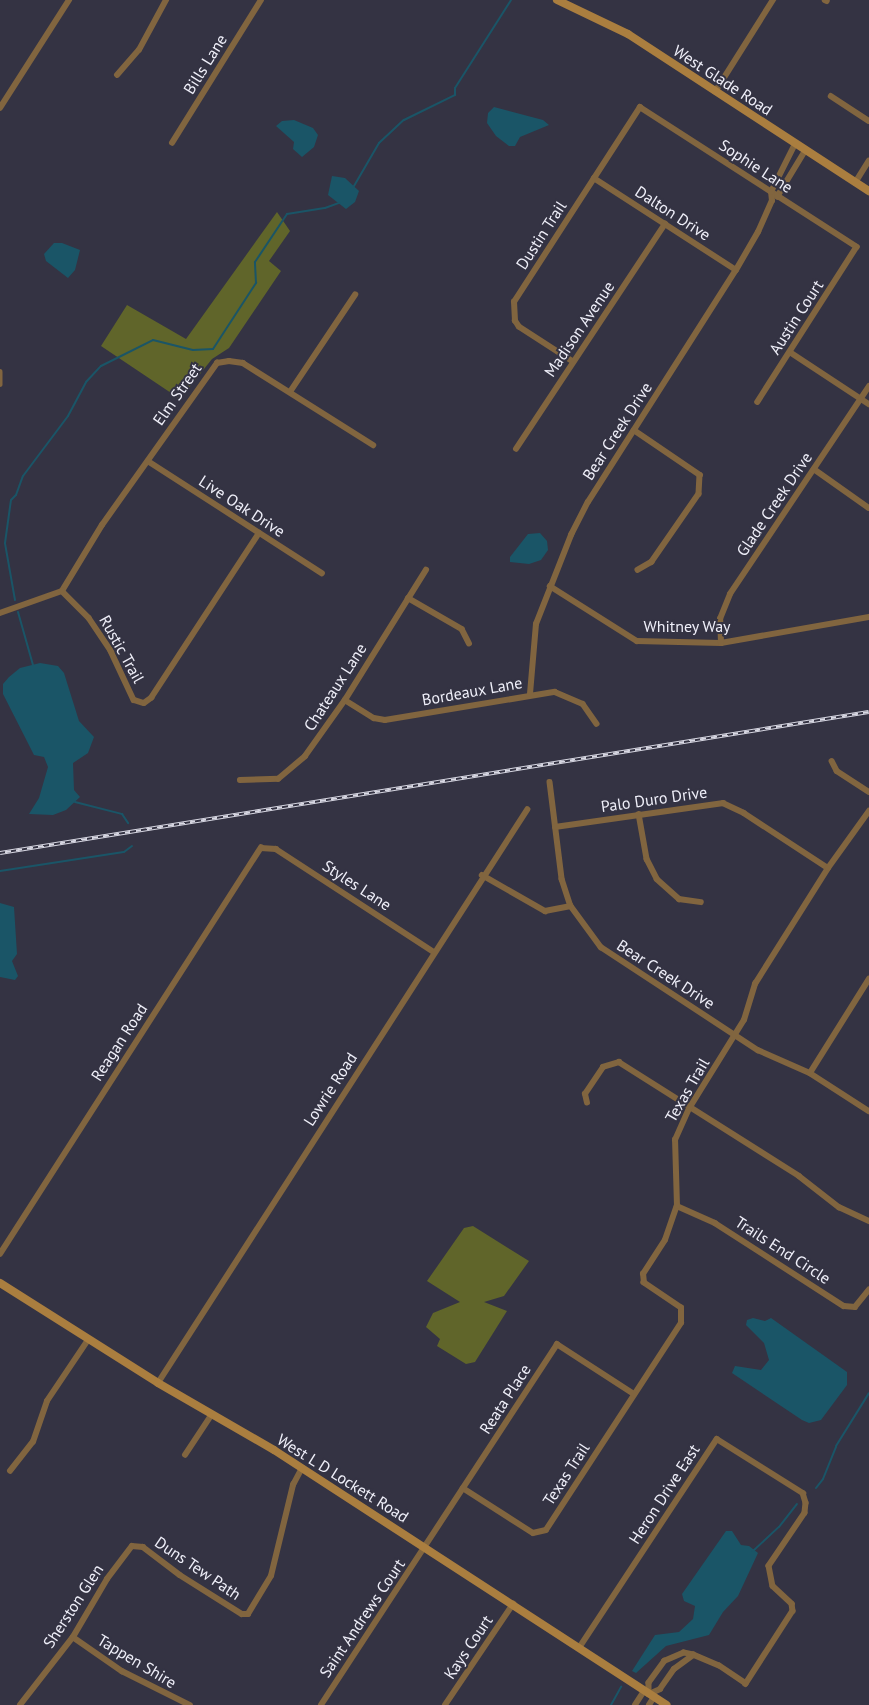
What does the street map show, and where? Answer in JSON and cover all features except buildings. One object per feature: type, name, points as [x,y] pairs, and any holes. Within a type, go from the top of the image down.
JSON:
[{"type":"main road","name":"West Glade Road","points":[[557,0],[628,34],[869,191]]},
{"type":"main road","name":"West L D Lockett Road","points":[[0,1283],[158,1383],[302,1468],[425,1546],[666,1705]]},
{"type":"street","points":[[0,108],[70,0]]},
{"type":"street","points":[[117,75],[139,50],[166,0]]},
{"type":"street","name":"Bills Lane","points":[[172,143],[261,0]]},
{"type":"street","points":[[715,92],[773,0]]},
{"type":"street","points":[[831,96],[869,121]]},
{"type":"street","name":"Dustin Trail","points":[[573,362],[519,327],[515,320],[514,302],[640,107]]},
{"type":"street","name":"Sophie Lane","points":[[640,107],[857,247]]},
{"type":"street","points":[[772,201],[771,192],[795,144]]},
{"type":"street","name":"Bear Creek Drive","points":[[530,694],[536,624],[550,586],[588,502],[736,270],[772,201],[779,196],[805,151]]},
{"type":"street","points":[[855,183],[869,161]]},
{"type":"street","name":"Dalton Drive","points":[[594,178],[736,270]]},
{"type":"street","name":"Madison Avenue","points":[[516,449],[665,224]]},
{"type":"street","name":"Austin Court","points":[[758,402],[857,247]]},
{"type":"street","points":[[290,392],[355,295]]},
{"type":"street","points":[[790,352],[869,404]]},
{"type":"street","name":"Elm Street","points":[[62,592],[102,525],[217,363],[229,361],[243,363],[373,445]]},
{"type":"street","points":[[0,372],[1,381]]},
{"type":"street","name":"Glade Creek Drive","points":[[722,643],[720,619],[730,594],[869,386]]},
{"type":"street","points":[[634,430],[700,475],[699,494],[652,562],[638,570]]},
{"type":"street","name":"Live Oak Drive","points":[[148,461],[322,573]]},
{"type":"street","points":[[814,469],[869,508]]},
{"type":"street","name":"Rustic Trail","points":[[62,592],[89,618],[110,651],[134,700],[144,703],[151,698],[259,533]]},
{"type":"street","name":"Chateaux Lane","points":[[240,780],[278,779],[293,770],[345,700],[426,570]]},
{"type":"street","name":"Whitney Way","points":[[550,586],[637,641],[722,643],[869,617]]},
{"type":"street","points":[[0,613],[62,592]]},
{"type":"street","points":[[408,598],[462,629],[468,643]]},
{"type":"street","name":"Bordeaux Lane","points":[[345,700],[374,718],[385,720],[530,694],[555,692],[571,696],[583,704],[597,724]]},
{"type":"street","points":[[832,761],[837,771],[869,792]]},
{"type":"street","name":"Bear Creek Drive","points":[[550,782],[560,873],[571,906],[593,938],[612,956],[734,1035],[770,1057],[810,1073],[869,1111]]},
{"type":"street","name":"Palo Duro Drive","points":[[555,827],[724,803],[744,813],[828,868]]},
{"type":"street","name":"Lowrie Road","points":[[158,1383],[482,875],[527,810]]},
{"type":"street","name":"Texas Trail","points":[[463,1488],[533,1533],[546,1530],[681,1323],[681,1308],[644,1283],[643,1274],[665,1240],[676,1206],[675,1140],[690,1107],[744,1020],[755,984],[828,868],[869,811]]},
{"type":"street","points":[[639,814],[647,859],[657,879],[679,899],[701,902]]},
{"type":"street","name":"Styles Lane","points":[[263,847],[276,849],[434,952]]},
{"type":"street","name":"Reagan Road","points":[[0,1254],[263,847]]},
{"type":"street","points":[[482,875],[545,911],[571,906]]},
{"type":"street","points":[[810,1073],[869,979]]},
{"type":"street","points":[[587,1103],[585,1094],[603,1067],[619,1062],[799,1176],[839,1207],[869,1221]]},
{"type":"street","name":"Trails End Circle","points":[[676,1206],[715,1223],[844,1306],[855,1307],[869,1290]]},
{"type":"street","points":[[10,1471],[33,1442],[47,1401],[88,1340]]},
{"type":"street","name":"Reata Place","points":[[425,1546],[557,1344],[634,1394]]},
{"type":"street","points":[[185,1455],[212,1414]]},
{"type":"street","name":"Heron Drive East","points":[[579,1648],[717,1439],[803,1493],[806,1503],[805,1513],[769,1566],[773,1586],[792,1604],[793,1611],[746,1684],[719,1666],[693,1655]]},
{"type":"street","name":"Duns Tew Path","points":[[132,1546],[143,1547],[180,1575],[225,1600],[242,1614],[248,1614],[271,1576],[293,1485],[302,1468]]},
{"type":"street","name":"Sherston Glen","points":[[20,1705],[73,1637],[107,1579],[132,1546]]},
{"type":"street","name":"Saint Andrews Court","points":[[321,1705],[425,1546]]},
{"type":"street","name":"Kays Court","points":[[445,1705],[513,1604]]},
{"type":"street","name":"Tappen Shire","points":[[73,1637],[122,1671],[190,1705]]},
{"type":"street","points":[[649,1705],[649,1683],[665,1661],[684,1653],[693,1655]]},
{"type":"street","points":[[635,1705],[649,1694],[660,1689],[674,1669],[693,1655]]},
{"type":"green space","points":[[277,212],[290,231],[269,261],[281,271],[229,348],[212,359],[180,399],[101,346],[127,305],[186,339]]},
{"type":"green space","points":[[473,1226],[529,1261],[504,1296],[484,1302],[507,1311],[475,1362],[466,1364],[437,1346],[440,1339],[426,1327],[433,1313],[460,1302],[427,1281],[464,1228]]},
{"type":"water","points":[[494,107],[543,120],[549,125],[520,137],[515,146],[509,146],[496,136],[487,123],[488,113]]},
{"type":"water","points":[[294,120],[313,128],[318,135],[314,147],[302,157],[293,149],[294,142],[276,126],[282,121]]},
{"type":"water","points":[[332,176],[345,178],[359,191],[355,202],[346,209],[328,195]]},
{"type":"water","points":[[54,243],[62,243],[80,250],[75,270],[68,278],[46,261],[44,254]]},
{"type":"water","points":[[540,533],[547,541],[548,550],[541,560],[529,564],[510,562],[510,557],[528,534]]},
{"type":"water","points":[[40,663],[58,666],[64,673],[79,721],[94,737],[88,753],[73,763],[74,790],[80,797],[66,810],[53,815],[29,814],[39,798],[48,767],[44,757],[34,755],[3,694],[3,684],[9,677],[20,668]]},
{"type":"water","points":[[0,903],[14,907],[17,954],[12,961],[18,976],[15,980],[0,977]]},
{"type":"water","points":[[753,1318],[765,1321],[771,1318],[847,1372],[847,1385],[821,1420],[809,1423],[802,1420],[732,1373],[735,1366],[761,1370],[769,1360],[764,1343],[746,1325],[747,1320]]},
{"type":"water","points":[[726,1531],[732,1531],[741,1545],[749,1546],[758,1553],[738,1596],[723,1612],[709,1635],[666,1646],[636,1673],[632,1671],[655,1635],[679,1632],[693,1619],[695,1606],[684,1601],[682,1594]]},
{"type":"waterway","points":[[354,186],[379,143],[404,120],[455,95],[455,88],[511,0]]},
{"type":"waterway","points":[[15,600],[5,543],[11,500],[16,495],[23,476],[68,416],[86,382],[101,366],[153,340],[193,350],[213,349],[256,283],[255,262],[287,214],[325,208],[339,203]]},
{"type":"waterway","points":[[18,612],[33,665]]},
{"type":"waterway","points":[[75,802],[122,814],[128,823]]},
{"type":"waterway","points":[[0,871],[124,852],[132,846]]},
{"type":"waterway","points":[[816,1488],[823,1479],[836,1446],[869,1393]]},
{"type":"waterway","points":[[753,1551],[779,1527],[797,1504]]},
{"type":"waterway","points":[[611,1705],[621,1687]]},
{"type":"railway","points":[[0,853],[869,712]]}]
